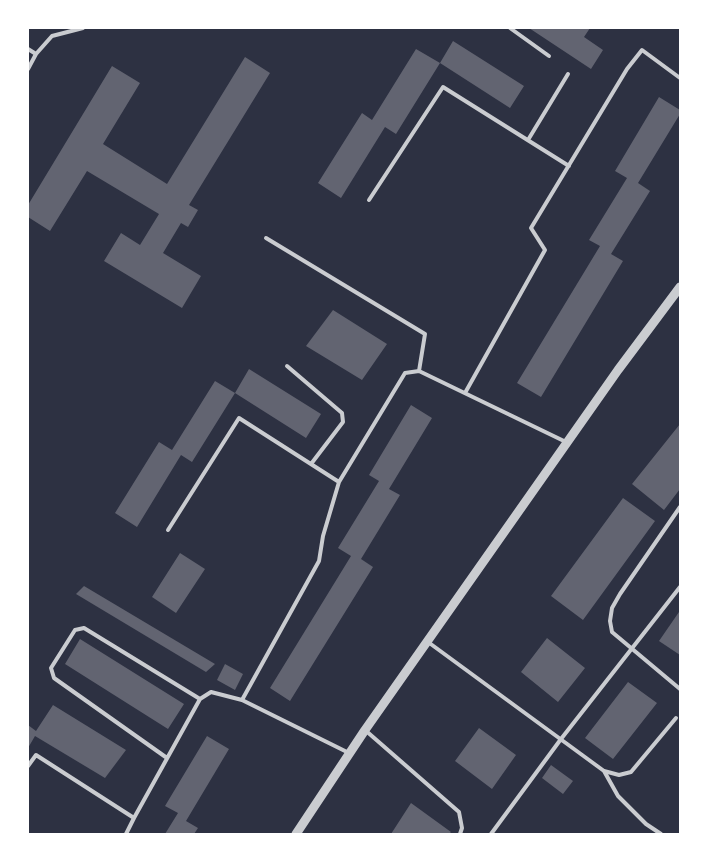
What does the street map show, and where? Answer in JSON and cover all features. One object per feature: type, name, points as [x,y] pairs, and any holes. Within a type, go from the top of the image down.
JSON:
[{"type":"street","points":[[296,834],[365,730],[618,370],[680,287]]},
{"type":"lane","points":[[28,69],[36,54],[52,36],[83,28]]},
{"type":"lane","points":[[510,28],[549,56]]},
{"type":"lane","points":[[28,49],[36,54]]},
{"type":"lane","points":[[465,393],[545,250],[532,228],[627,69],[642,50],[680,78]]},
{"type":"lane","points":[[528,140],[568,74]]},
{"type":"lane","points":[[369,200],[443,87],[569,166]]},
{"type":"lane","points":[[266,238],[425,334],[419,371]]},
{"type":"lane","points":[[287,366],[342,413],[343,422],[311,464]]},
{"type":"lane","points":[[242,700],[319,561],[323,536],[339,482],[405,373],[419,371],[568,443]]},
{"type":"lane","points":[[168,530],[240,418],[339,482]]},
{"type":"lane","points":[[680,507],[612,608],[610,621],[612,632],[680,689]]},
{"type":"lane","points":[[491,834],[560,739],[680,586]]},
{"type":"lane","points":[[167,758],[54,678],[52,668],[75,630],[84,628],[200,699]]},
{"type":"lane","points":[[428,642],[604,771],[619,775],[631,772],[676,718]]},
{"type":"lane","points":[[126,834],[200,699],[211,692],[242,700],[350,753]]},
{"type":"lane","points":[[365,730],[459,812],[462,828],[460,834]]},
{"type":"lane","points":[[28,766],[36,755],[134,818]]},
{"type":"lane","points":[[604,771],[618,796],[646,824],[661,834]]},
{"type":"building","points":[[529,28],[590,28],[584,37],[603,50],[591,69]]},
{"type":"building","points":[[453,41],[524,86],[510,108],[440,63]]},
{"type":"building","points":[[416,49],[440,63],[396,134],[385,127],[341,198],[318,183],[362,113],[372,120]]},
{"type":"building","points":[[245,57],[270,73],[189,205],[198,210],[188,227],[181,223],[163,253],[201,276],[182,308],[104,261],[121,233],[140,245],[159,214],[87,171],[50,231],[28,217],[28,205],[112,66],[140,83],[103,144],[167,184]]},
{"type":"building","points":[[659,97],[680,110],[680,114],[638,183],[650,191],[611,254],[623,261],[541,397],[517,383],[600,246],[589,240],[627,178],[615,171]]},
{"type":"building","points":[[333,310],[387,344],[362,380],[306,346]]},
{"type":"building","points":[[249,369],[321,414],[306,438],[235,393]]},
{"type":"building","points":[[215,381],[235,393],[192,462],[181,455],[137,527],[115,513],[159,442],[172,450]]},
{"type":"building","points":[[411,405],[432,418],[389,489],[400,495],[361,559],[373,567],[290,701],[270,688],[351,556],[338,548],[379,481],[369,475]]},
{"type":"building","points":[[680,424],[680,489],[664,510],[632,484]]},
{"type":"building","points":[[623,498],[655,521],[583,620],[551,596]]},
{"type":"building","points":[[180,553],[205,569],[176,613],[152,597]]},
{"type":"building","points":[[84,586],[215,664],[206,672],[76,594]]},
{"type":"building","points":[[680,613],[680,655],[659,641]]},
{"type":"building","points":[[547,638],[585,668],[558,702],[521,672]]},
{"type":"building","points":[[80,639],[184,704],[168,729],[65,664]]},
{"type":"building","points":[[225,664],[243,674],[235,690],[217,680]]},
{"type":"building","points":[[628,682],[657,703],[613,759],[585,738]]},
{"type":"building","points":[[53,705],[126,750],[105,778],[35,736],[28,748],[28,725],[36,731]]},
{"type":"building","points":[[479,728],[516,755],[492,789],[455,761]]},
{"type":"building","points":[[207,736],[229,749],[186,821],[198,828],[194,834],[165,834],[178,813],[165,806]]},
{"type":"building","points":[[551,765],[573,781],[563,794],[542,778]]},
{"type":"building","points":[[411,803],[451,832],[449,834],[391,834]]}]
